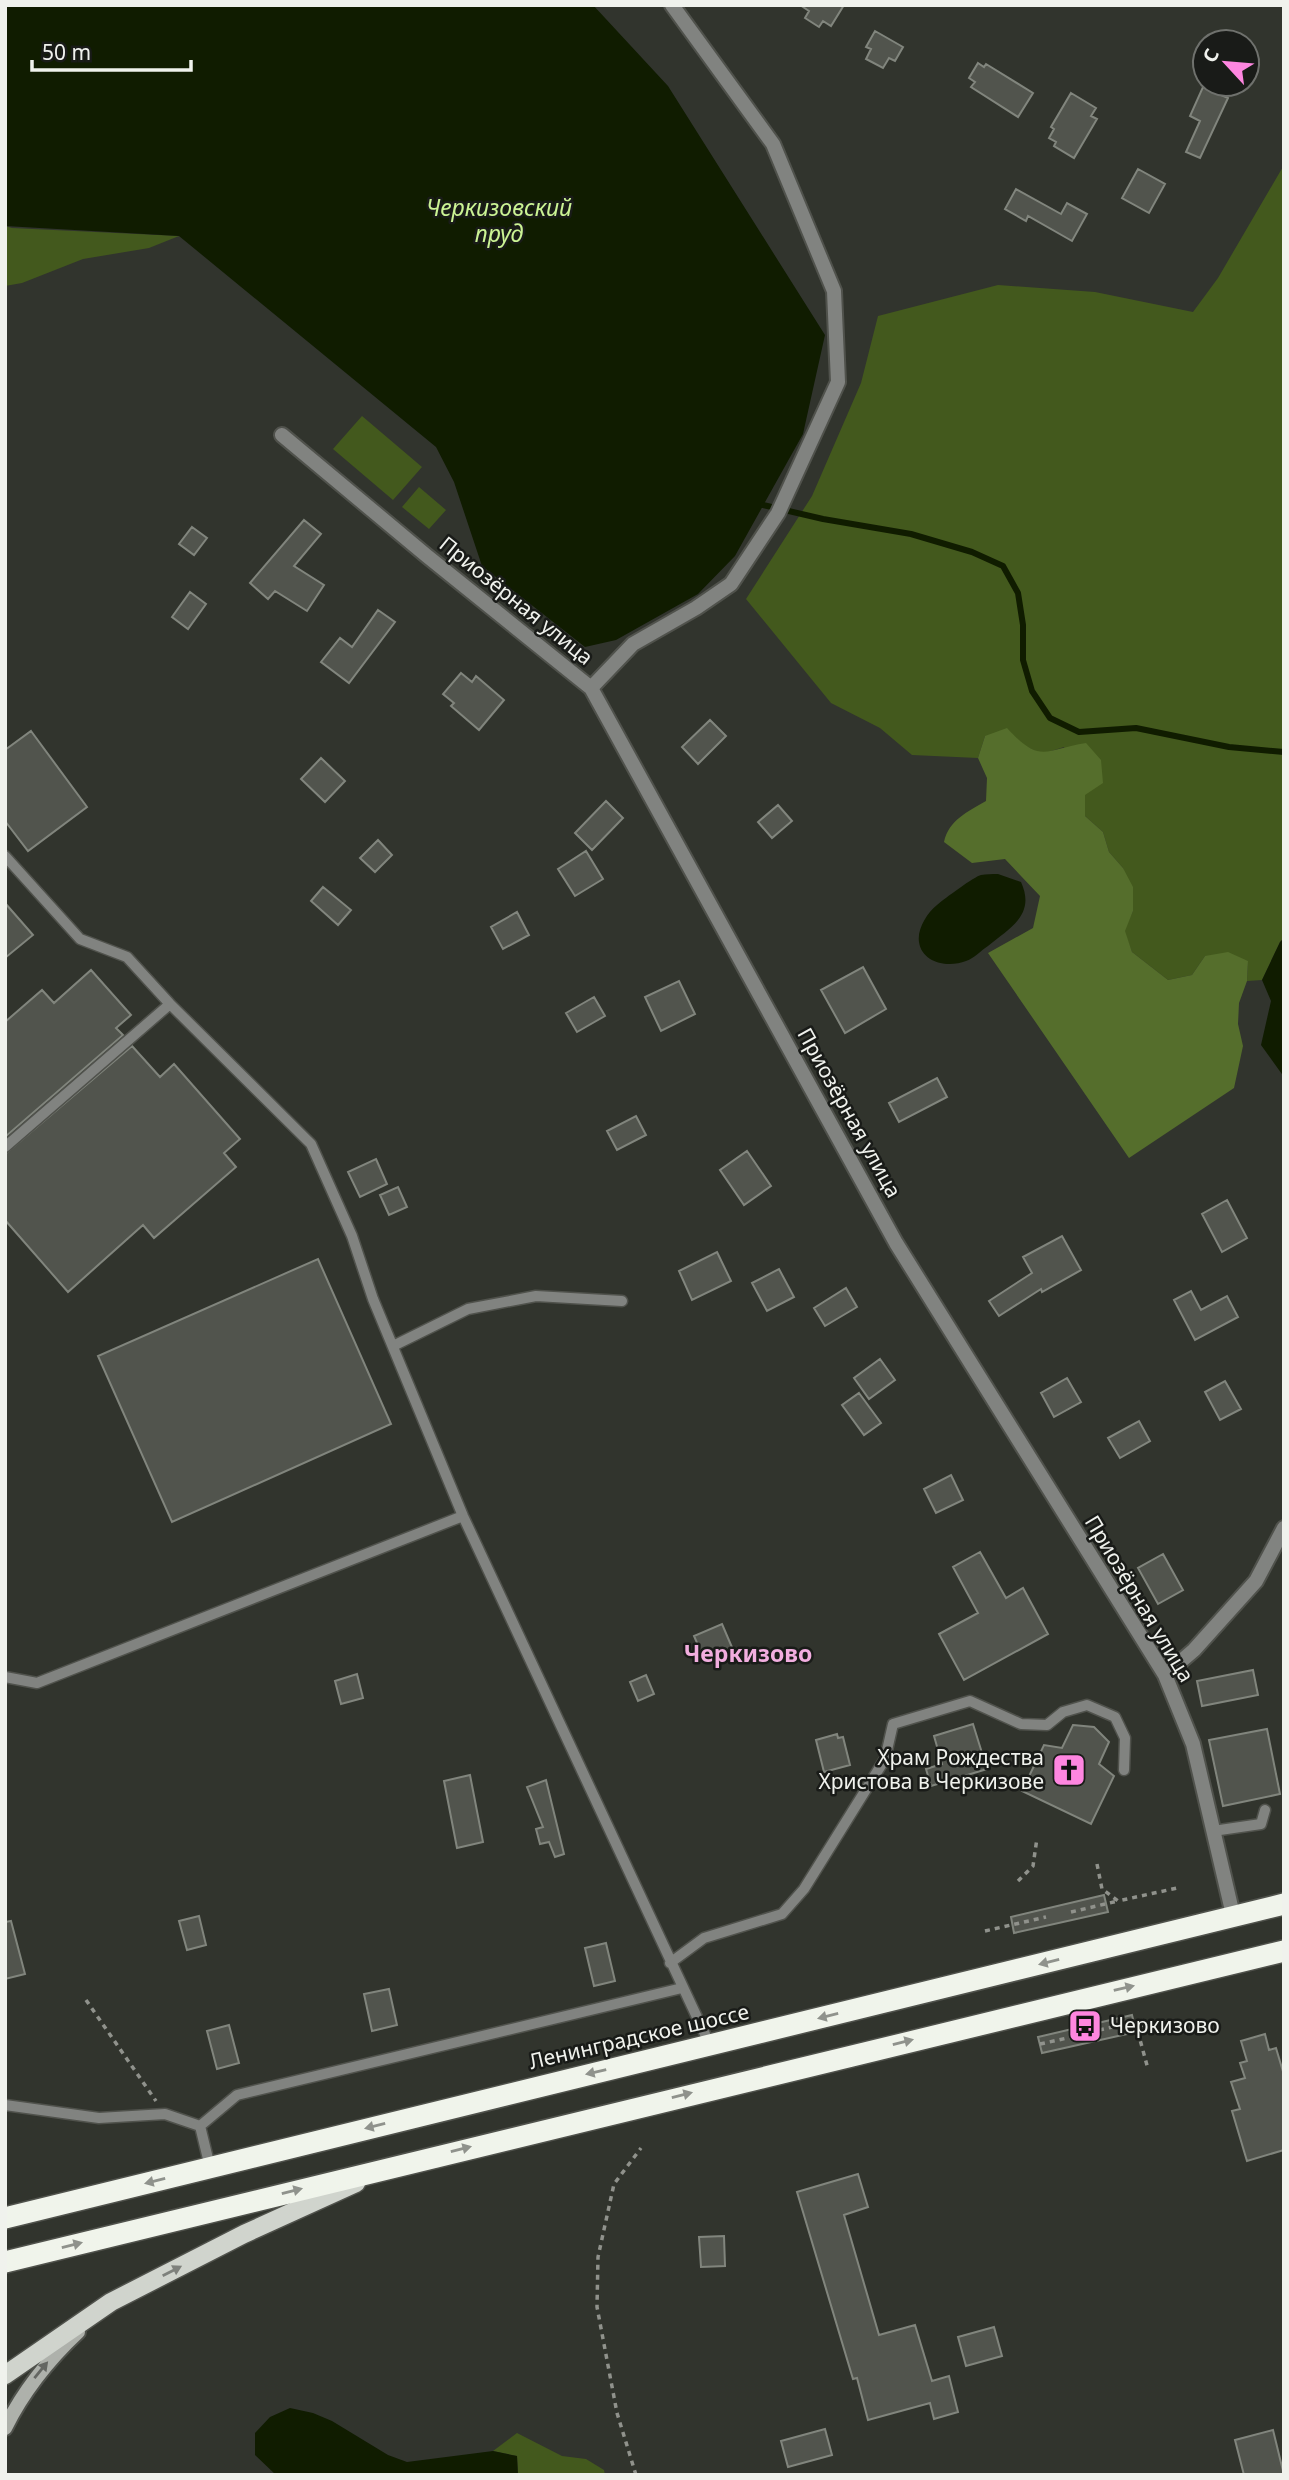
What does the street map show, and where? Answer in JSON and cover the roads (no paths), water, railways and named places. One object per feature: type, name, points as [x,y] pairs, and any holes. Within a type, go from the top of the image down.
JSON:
[{"type":"highway","name":"Ленинградское шоссе","points":[[5,2218],[1284,1904]]},
{"type":"highway","points":[[5,2262],[394,2165],[1284,1951]]},
{"type":"main road","points":[[5,2375],[111,2302],[244,2234],[394,2165]]},
{"type":"street","points":[[591,688],[634,644],[731,584],[778,513],[838,382],[834,291],[773,144],[672,5]]},
{"type":"street","name":"Приозёрная улица","points":[[282,435],[591,688],[896,1243],[1165,1675],[1193,1744],[1233,1915]]},
{"type":"street","points":[[1165,1675],[1194,1650],[1256,1581],[1284,1528]]},
{"type":"street","points":[[5,2428],[19,2400],[41,2368],[111,2302]]},
{"type":"lane","points":[[5,856],[80,939],[127,957],[170,1004],[311,1144],[352,1236],[373,1299],[463,1516],[710,2045]]},
{"type":"lane","points":[[5,1147],[170,1004]]},
{"type":"lane","points":[[393,1346],[468,1310],[537,1296],[622,1301]]},
{"type":"lane","points":[[5,1677],[37,1683],[463,1516]]},
{"type":"lane","points":[[670,1963],[704,1938],[782,1913],[804,1889],[885,1759],[893,1724],[970,1701],[1021,1724],[1047,1724],[1063,1712],[1087,1705],[1115,1717],[1125,1738],[1125,1770]]},
{"type":"lane","points":[[1213,1830],[1261,1824],[1265,1810]]},
{"type":"lane","points":[[201,2126],[237,2095],[682,1988]]},
{"type":"lane","points":[[5,2105],[99,2118],[165,2114],[201,2126]]},
{"type":"lane","points":[[201,2126],[210,2167]]},
{"type":"water","name":"Черкизовский пруд","points":[[5,5],[593,5],[668,86],[825,335],[803,434],[735,556],[698,594],[616,640],[585,647],[482,566],[454,482],[436,447],[179,236],[5,226]]},
{"type":"water","points":[[998,874],[1021,882],[1025,893],[1023,912],[1012,927],[966,961],[944,964],[925,955],[919,942],[920,932],[923,922],[933,908],[978,876]]},
{"type":"water","points":[[1284,938],[1284,1077],[1261,1045],[1271,1001],[1262,980]]},
{"type":"water","points":[[290,2408],[332,2421],[388,2455],[407,2462],[493,2451],[517,2456],[518,2475],[276,2475],[255,2455],[255,2433],[270,2417]]},
{"type":"waterway","points":[[763,505],[823,519],[911,534],[972,552],[1003,566],[1018,593],[1023,625],[1023,660],[1032,691],[1050,718],[1079,732],[1136,728],[1229,747],[1284,752]]},
{"type":"place","name":"Храм Рождества Христова в Черкизове","points":[[1069,1770]]},
{"type":"place","name":"Черкизово","points":[[1085,2026]]},
{"type":"district","name":"Черкизово","points":[[748,1654]]}]
